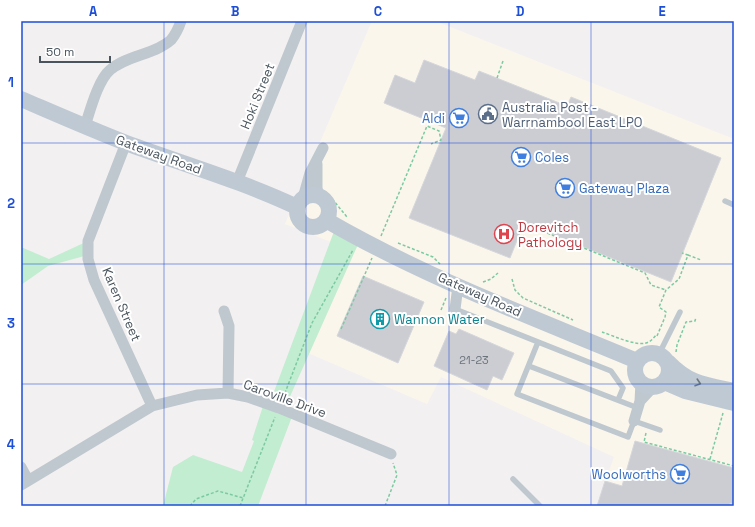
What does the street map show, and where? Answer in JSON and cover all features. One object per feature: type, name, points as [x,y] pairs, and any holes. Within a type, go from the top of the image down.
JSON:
[{"type":"street","points":[[85,126],[102,80],[110,70],[171,40],[181,21]]},
{"type":"street","name":"Hoki Street","points":[[237,182],[302,21]]},
{"type":"street","name":"Gateway Road","points":[[21,99],[126,143],[274,196],[300,203]]},
{"type":"street","name":"Karen Street","points":[[126,143],[88,242],[88,259],[94,280],[152,406]]},
{"type":"street","points":[[317,159],[318,192],[326,201],[329,209],[326,220],[315,227],[306,226],[298,216],[300,203],[310,173],[317,159],[323,148]]},
{"type":"street","points":[[300,203],[318,192]]},
{"type":"street","name":"Gateway Road","points":[[326,220],[377,248],[470,287],[637,361]]},
{"type":"street","points":[[455,309],[470,287]]},
{"type":"street","points":[[224,311],[229,326],[228,393]]},
{"type":"street","points":[[667,353],[649,352],[640,357],[635,367],[637,379],[734,403]]},
{"type":"street","points":[[634,421],[639,404],[653,384],[668,376],[669,369],[667,353]]},
{"type":"street","points":[[667,353],[678,373],[694,382],[734,391]]},
{"type":"street","name":"Caroville Drive","points":[[24,482],[152,406],[197,395],[228,393],[248,397],[279,408],[390,454]]},
{"type":"street","points":[[21,468],[24,482]]},
{"type":"lane","points":[[725,201],[734,204]]},
{"type":"lane","points":[[455,309],[611,371],[623,388],[618,400]]},
{"type":"lane","points":[[667,353],[680,312]]},
{"type":"lane","points":[[538,342],[517,394],[628,437],[634,421],[660,430]]},
{"type":"lane","points":[[529,366],[618,400],[639,404]]},
{"type":"lane","points":[[513,479],[540,506]]},
{"type":"path","points":[[497,78],[503,61]]},
{"type":"path","points":[[342,329],[427,126],[439,131],[441,140],[431,144]]},
{"type":"path","points":[[318,192],[323,186],[350,220]]},
{"type":"path","points":[[524,238],[521,229],[525,224],[645,273],[651,285],[666,290]]},
{"type":"path","points":[[240,506],[312,323],[359,239]]},
{"type":"path","points":[[398,243],[433,257],[441,265]]},
{"type":"path","points":[[682,253],[701,260]]},
{"type":"path","points":[[596,330],[634,342],[645,343],[651,340],[656,335],[665,317],[666,312],[659,307],[666,290],[679,279],[688,255]]},
{"type":"path","points":[[470,287],[491,280],[498,273]]},
{"type":"path","points":[[512,279],[515,290],[523,298],[577,322]]},
{"type":"path","points":[[656,335],[667,353],[677,345],[686,322],[694,321],[696,317]]},
{"type":"path","points":[[710,460],[721,420]]},
{"type":"path","points":[[648,426],[644,442],[734,466]]},
{"type":"path","points":[[385,506],[397,475],[390,454]]},
{"type":"path","points":[[190,506],[196,499],[218,491],[243,498]]},
{"type":"shaded area","points":[[372,21],[435,21],[734,139],[734,506],[597,506],[614,457],[441,377],[427,404],[308,353],[349,249],[285,224]]},
{"type":"green space","points":[[336,226],[360,240],[284,410],[293,414],[258,506],[163,506],[173,467],[193,455],[242,472],[254,441],[252,440],[264,403],[269,405]]},
{"type":"green space","points":[[88,241],[88,255],[48,266],[21,285],[21,247],[49,259]]},
{"type":"building","name":"Gateway Plaza","points":[[424,60],[475,80],[479,71],[567,106],[571,97],[721,158],[671,282],[524,223],[510,258],[409,218],[446,128],[384,103],[395,75],[415,83]]},
{"type":"building","name":"Wannon Water","points":[[363,276],[424,302],[398,363],[337,336]]},
{"type":"building","points":[[459,329],[514,353],[502,380],[493,376],[487,390],[434,366],[449,331],[456,334]]},
{"type":"building","name":"Woolworths","points":[[635,441],[734,468],[734,504],[730,503],[730,506],[597,506],[605,481],[622,486]]},
{"type":"place","name":"Australia Post - Warrnambool East LPO","points":[[488,114]]},
{"type":"place","name":"Aldi","points":[[459,118]]},
{"type":"place","name":"Coles","points":[[521,157]]},
{"type":"place","name":"Gateway Plaza","points":[[565,188]]},
{"type":"place","name":"Dorevitch Pathology","points":[[504,234]]},
{"type":"place","name":"Wannon Water","points":[[380,319]]},
{"type":"place","name":"Woolworths","points":[[680,474]]}]
